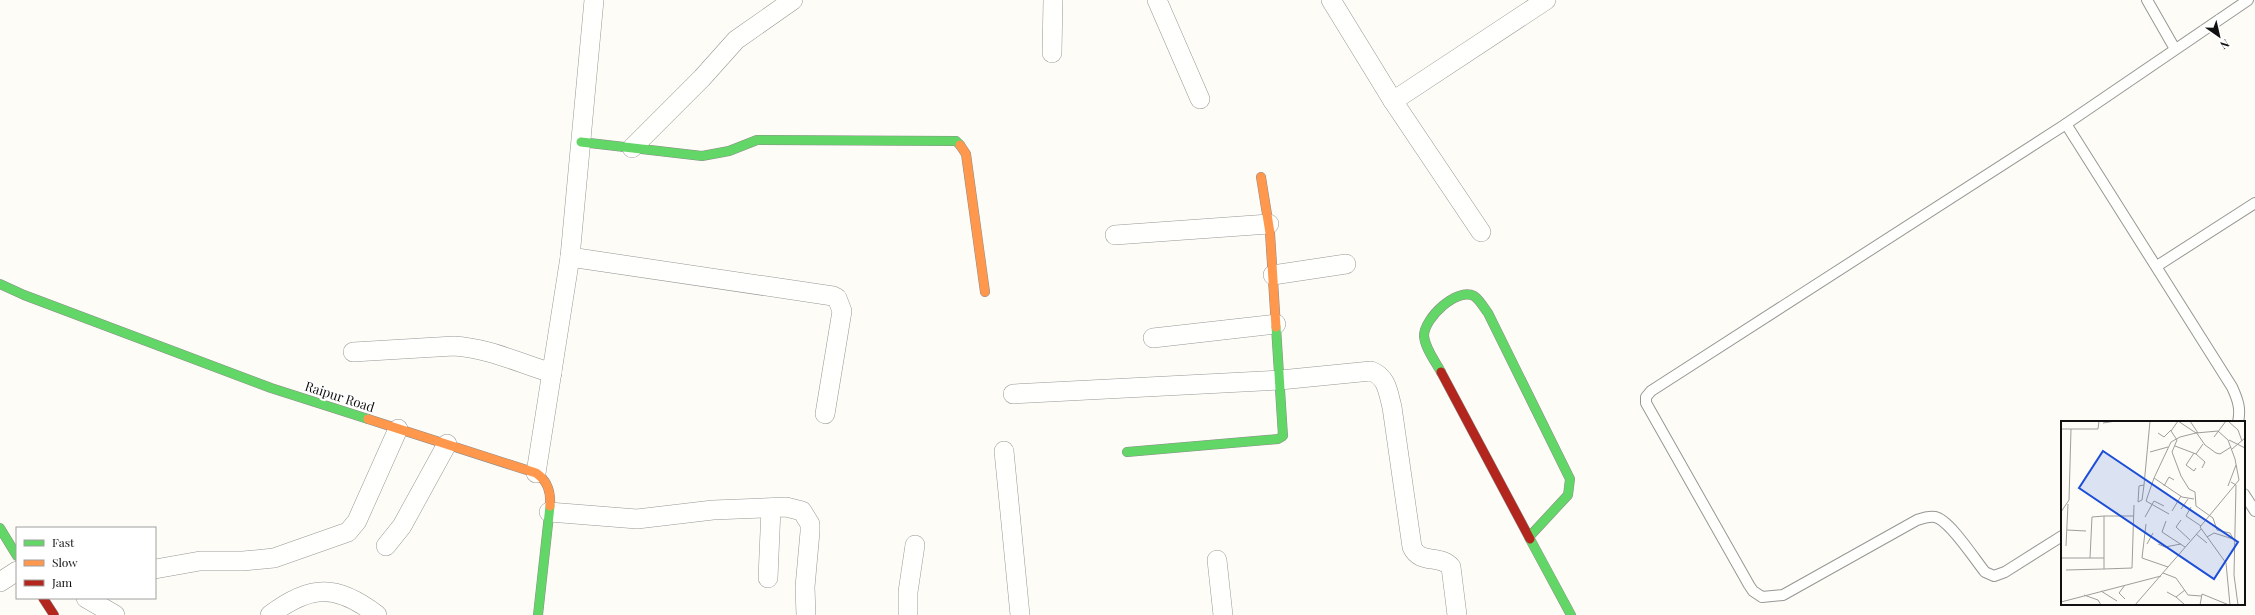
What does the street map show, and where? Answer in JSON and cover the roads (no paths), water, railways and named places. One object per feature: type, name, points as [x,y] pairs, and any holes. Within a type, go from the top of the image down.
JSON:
[{"type":"street","points":[[536,473],[570,257],[594,0]]},
{"type":"street","points":[[632,148],[702,78],[736,40],[793,0]]},
{"type":"street","points":[[1052,53],[1053,0]]},
{"type":"street","points":[[1157,0],[1200,99]]},
{"type":"street","points":[[1331,0],[1393,101],[1480,232]]},
{"type":"street","points":[[1393,101],[1546,0]]},
{"type":"street","points":[[581,142],[702,156],[729,151],[757,140],[956,141],[963,148],[966,154],[985,292]]},
{"type":"street","points":[[1127,452],[1280,439],[1283,434],[1269,224],[1261,177]]},
{"type":"street","points":[[1115,235],[1269,224]]},
{"type":"street","points":[[570,257],[833,296],[837,298],[842,311],[825,414]]},
{"type":"street","points":[[1273,275],[1346,264]]},
{"type":"street","name":"Raipur Road","points":[[0,284],[24,295],[271,388],[536,473],[549,486],[551,495],[538,615]]},
{"type":"street","points":[[1528,538],[1568,496],[1570,480],[1488,313],[1474,296],[1466,294],[1456,296],[1432,316],[1425,329],[1425,340],[1528,538],[1571,615]]},
{"type":"street","points":[[1153,338],[1276,324]]},
{"type":"street","points":[[353,352],[468,347],[552,373]]},
{"type":"street","points":[[1013,394],[1280,380],[1371,371],[1382,378],[1392,407],[1412,547],[1414,552],[1422,558],[1444,561],[1451,567],[1457,615]]},
{"type":"street","points":[[156,568],[200,561],[244,562],[274,558],[348,532],[358,521],[398,429]]},
{"type":"street","points":[[386,546],[402,526],[447,444]]},
{"type":"street","points":[[1004,452],[1020,615]]},
{"type":"street","points":[[549,512],[637,519],[713,510],[786,507],[802,511],[810,524],[806,615]]},
{"type":"street","points":[[768,578],[771,508]]},
{"type":"street","points":[[0,528],[16,554]]},
{"type":"street","points":[[908,615],[908,592],[915,545]]},
{"type":"street","points":[[1217,560],[1223,615]]},
{"type":"street","points":[[0,582],[16,572]]},
{"type":"street","points":[[270,615],[300,596],[334,592],[348,596],[377,615]]},
{"type":"street","points":[[44,599],[54,615]]},
{"type":"street","points":[[88,599],[115,615]]},
{"type":"lane","points":[[2147,0],[2175,49]]},
{"type":"lane","points":[[2061,537],[2005,572],[1994,576],[1985,572],[1947,525],[1934,517],[1927,517],[1917,520],[1783,595],[1762,597],[1753,591],[1749,585],[1645,400],[1647,394],[2066,124],[2248,0]]},
{"type":"lane","points":[[2066,124],[2157,266],[2232,388],[2238,400],[2240,412],[2238,421]]},
{"type":"lane","points":[[2157,266],[2255,202]]},
{"type":"lane","points":[[2245,495],[2255,510]]}]
